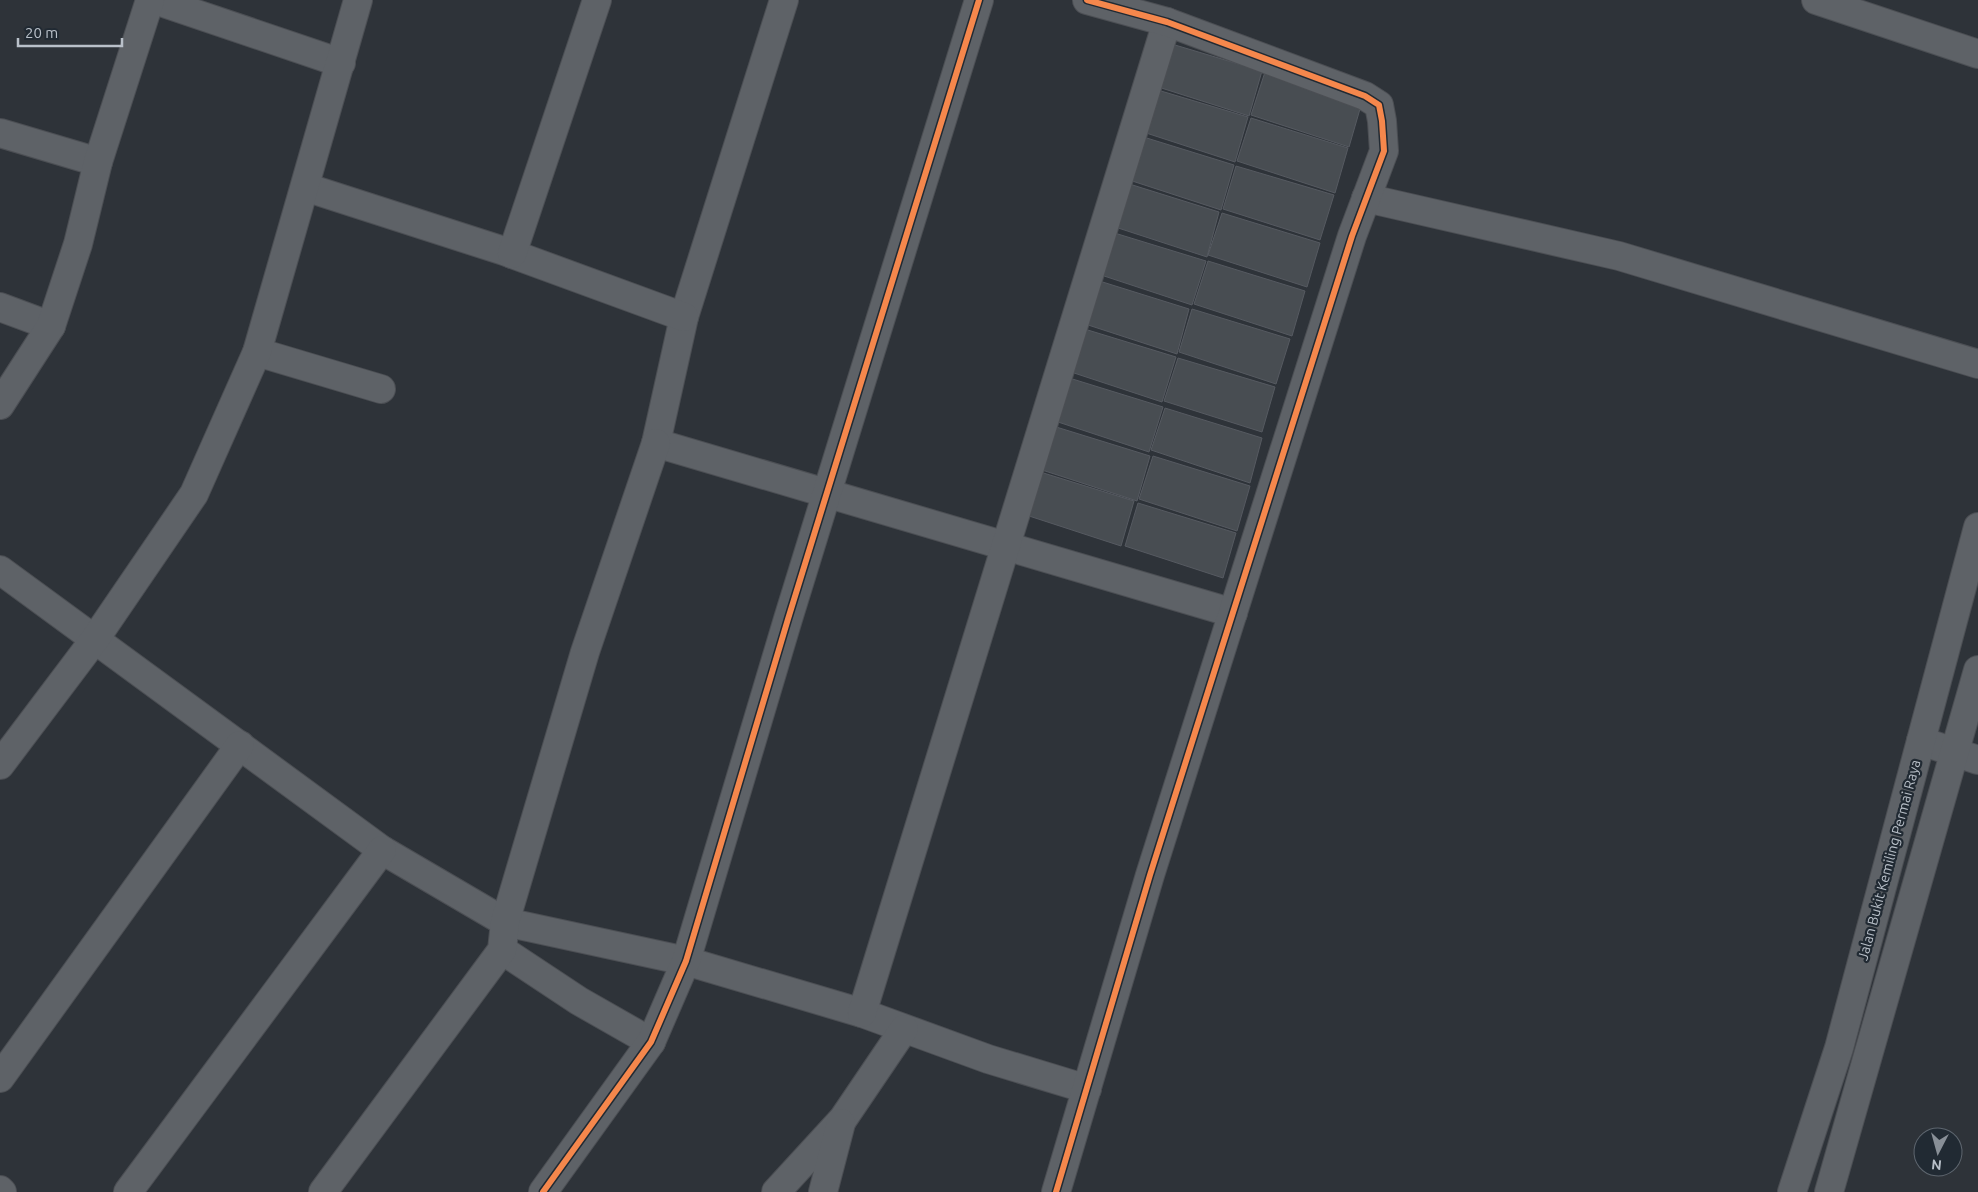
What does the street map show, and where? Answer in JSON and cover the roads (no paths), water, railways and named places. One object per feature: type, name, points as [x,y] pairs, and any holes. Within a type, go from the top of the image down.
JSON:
[{"type":"street","points":[[0,404],[51,326],[78,244],[98,162],[150,0]]},
{"type":"street","points":[[154,0],[341,63]]},
{"type":"street","points":[[0,765],[95,639],[194,494],[257,352],[358,0]]},
{"type":"street","points":[[512,254],[597,0]]},
{"type":"street","points":[[323,1192],[502,950],[505,922],[585,652],[656,443],[684,317],[784,0]]},
{"type":"street","points":[[543,1192],[652,1042],[686,961],[979,0]]},
{"type":"street","points":[[1056,1192],[1150,875],[1352,236],[1384,151],[1379,105],[1364,96],[1168,22],[1087,0]]},
{"type":"street","points":[[1816,0],[1978,54]]},
{"type":"street","points":[[862,1014],[1168,22]]},
{"type":"street","points":[[0,133],[98,162]]},
{"type":"street","points":[[305,188],[512,254],[684,317]]},
{"type":"street","points":[[1366,198],[1619,256],[1978,364]]},
{"type":"street","points":[[0,307],[51,326]]},
{"type":"street","points":[[257,352],[381,389]]},
{"type":"street","points":[[656,443],[1006,544],[1233,613]]},
{"type":"street","name":"Jalan Bukit Kemiling Permai Raya","points":[[1792,1192],[1839,1048],[1978,527]]},
{"type":"street","points":[[0,570],[382,850],[505,922],[686,961],[862,1014],[988,1059],[1087,1089]]},
{"type":"street","points":[[1829,1192],[1966,756],[1978,670]]},
{"type":"street","points":[[1921,741],[1966,756]]},
{"type":"street","points":[[0,1078],[240,745]]},
{"type":"street","points":[[128,1192],[382,850]]},
{"type":"street","points":[[502,950],[579,1001],[652,1042]]},
{"type":"street","points":[[776,1192],[842,1119],[904,1029]]},
{"type":"street","points":[[823,1192],[842,1119]]}]
